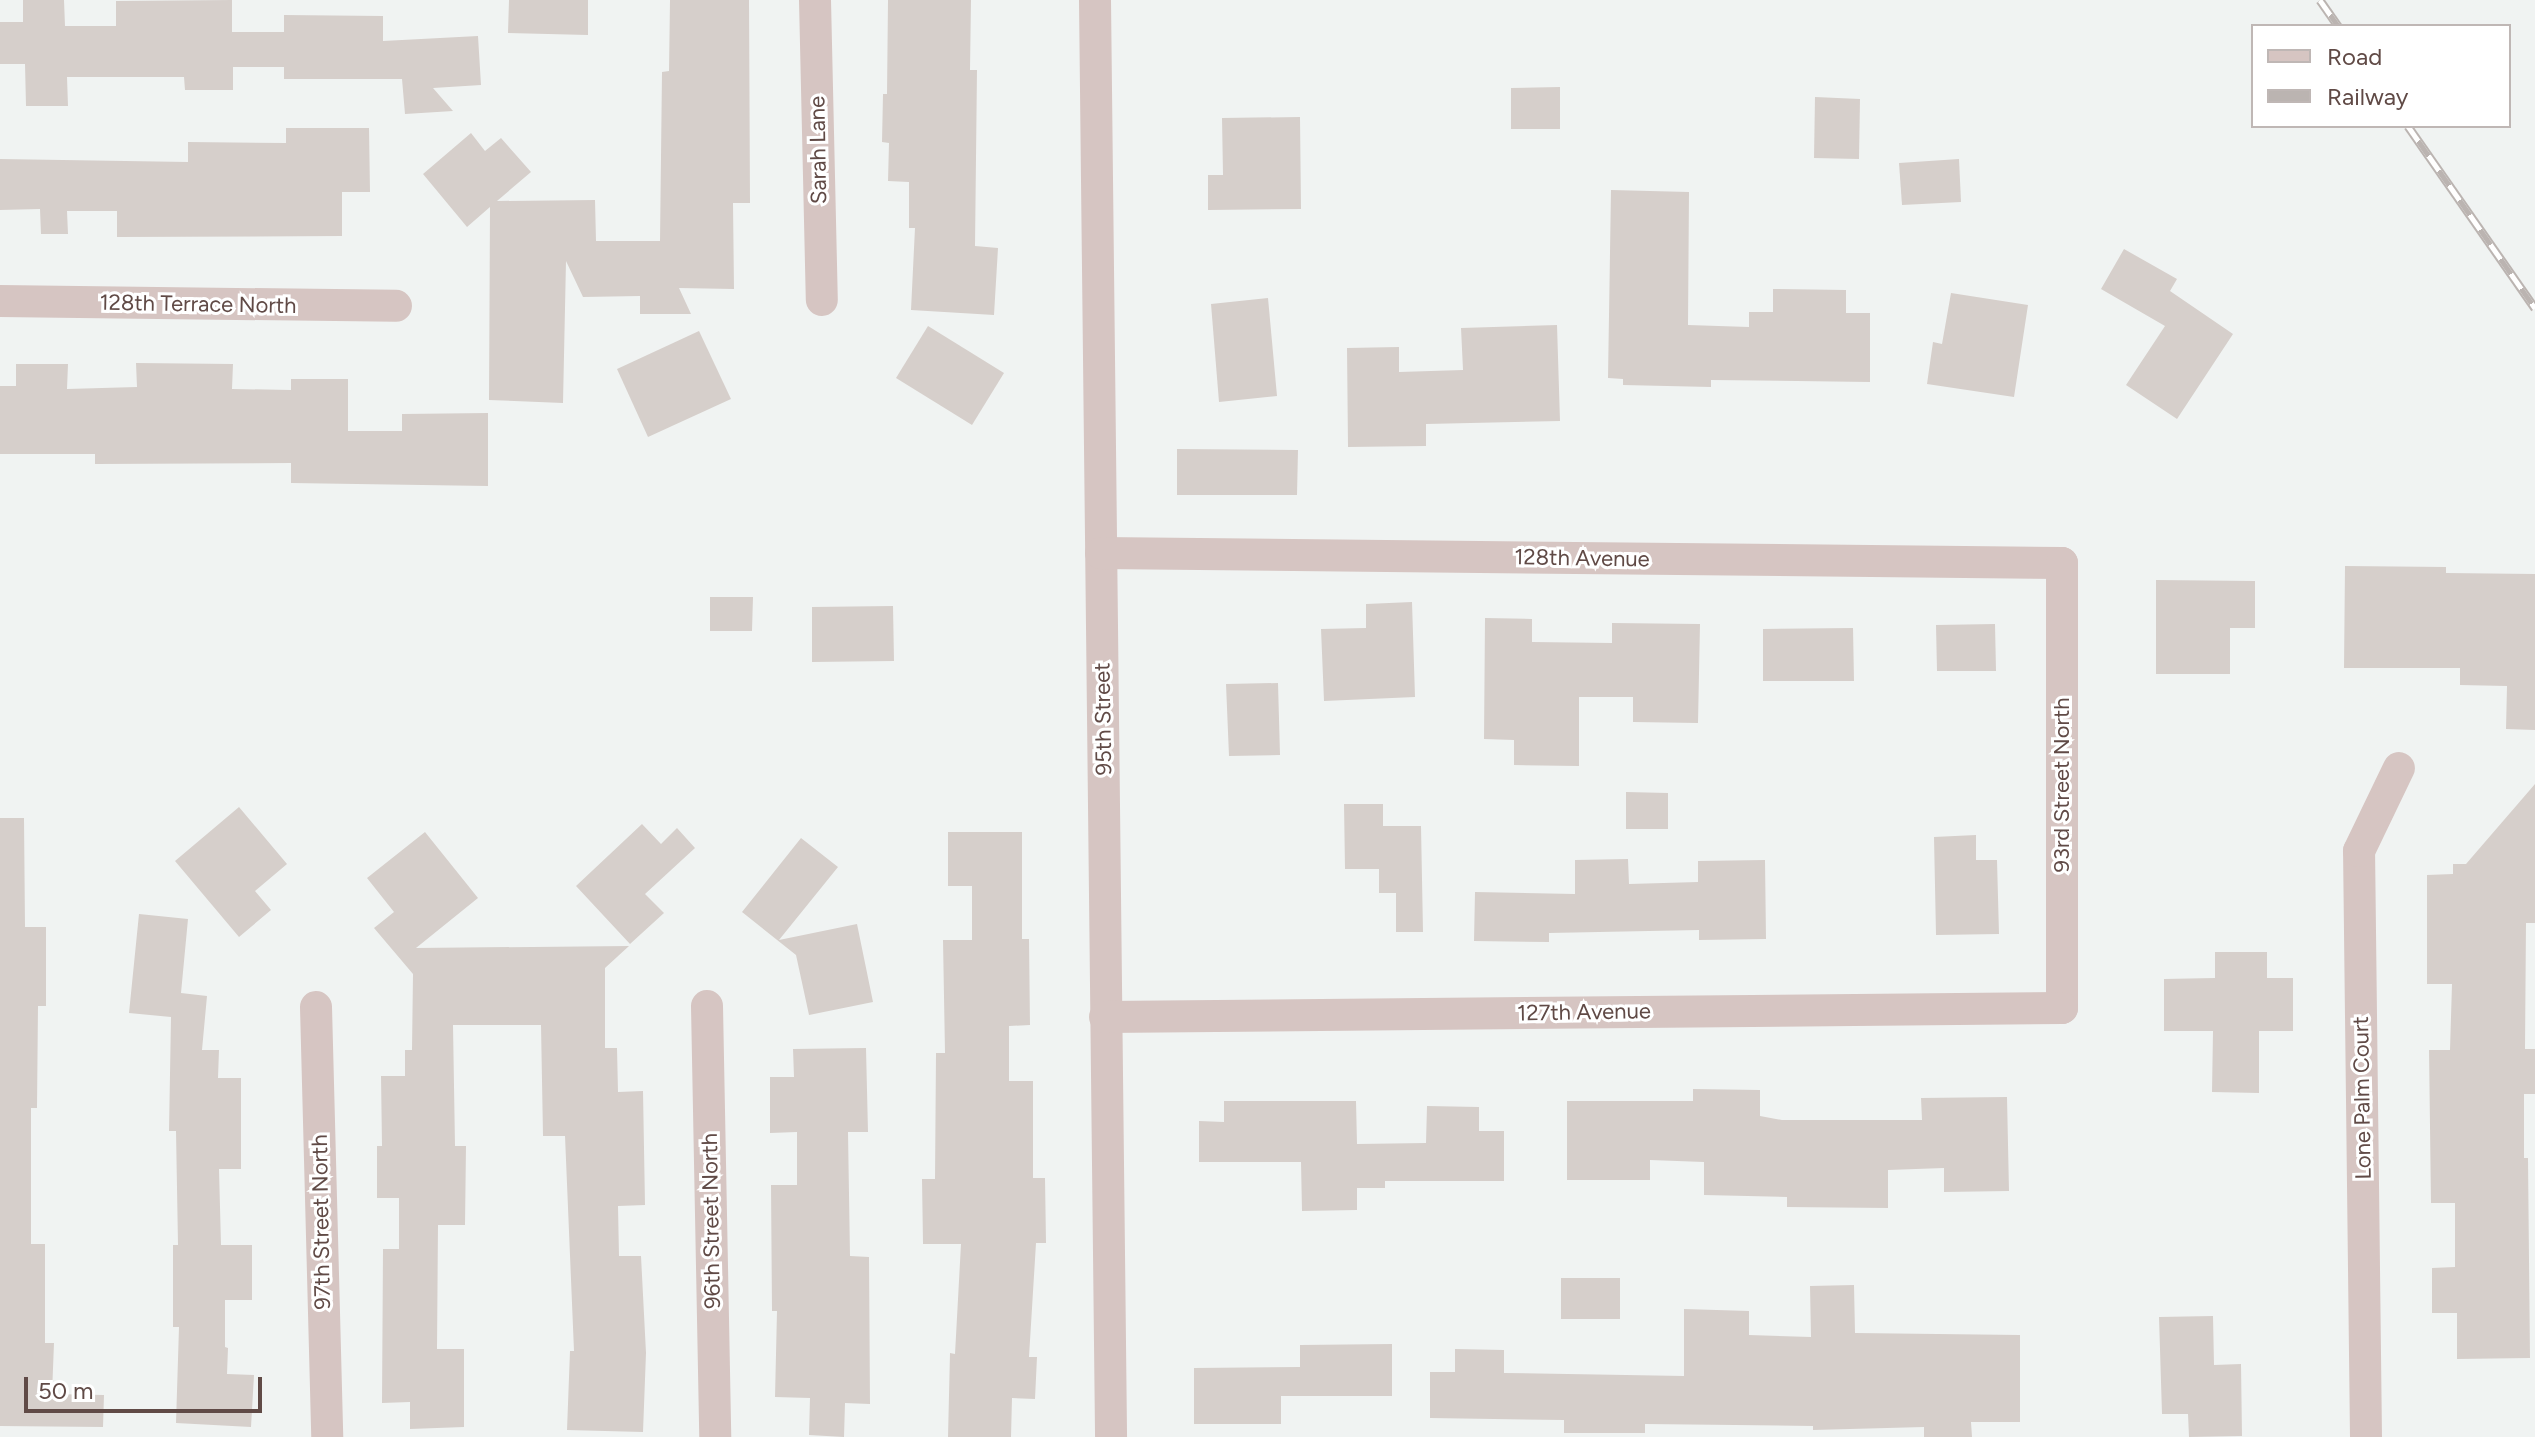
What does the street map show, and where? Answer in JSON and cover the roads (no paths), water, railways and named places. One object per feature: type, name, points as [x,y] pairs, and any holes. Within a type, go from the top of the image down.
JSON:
[{"type":"street","name":"Sarah Lane","points":[[815,0],[822,300]]},
{"type":"street","name":"95th Street","points":[[1095,0],[1111,1437]]},
{"type":"street","name":"128th Terrace North","points":[[0,301],[396,306]]},
{"type":"street","name":"128th Avenue","points":[[1101,553],[2062,563]]},
{"type":"street","name":"93rd Street North","points":[[2062,563],[2062,1008]]},
{"type":"street","name":"Lone Palm Court","points":[[2366,1437],[2359,851],[2399,768]]},
{"type":"street","name":"96th Street North","points":[[707,1006],[715,1437]]},
{"type":"street","name":"97th Street North","points":[[316,1007],[327,1437]]},
{"type":"street","name":"127th Avenue","points":[[1105,1017],[2062,1008]]},
{"type":"railway","points":[[2320,0],[2337,24]]},
{"type":"railway","points":[[2409,128],[2535,308]]}]
